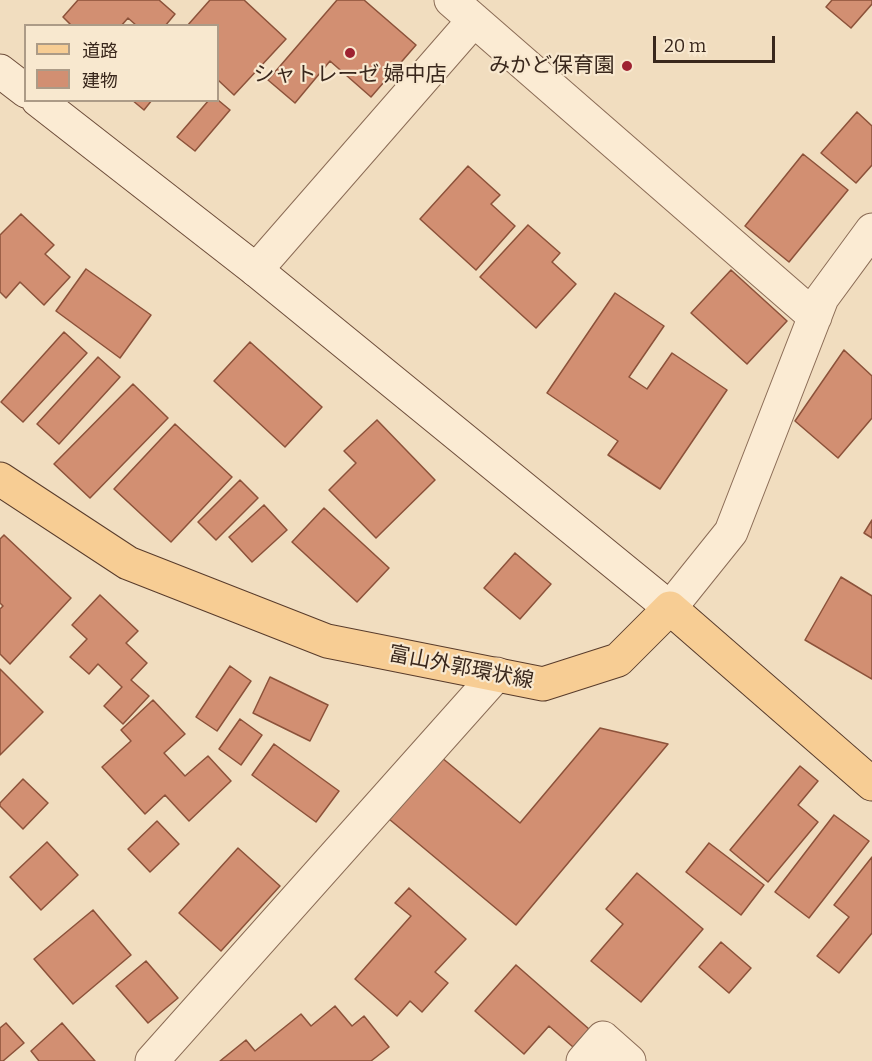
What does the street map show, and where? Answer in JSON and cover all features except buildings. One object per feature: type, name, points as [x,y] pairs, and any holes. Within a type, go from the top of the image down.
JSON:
[{"type":"main road","name":"富山外郭環状線","points":[[0,479],[128,563],[327,641],[543,684],[618,660],[670,608]]},
{"type":"main road","points":[[670,608],[872,784]]},
{"type":"street","points":[[256,270],[463,10],[815,317]]},
{"type":"street","points":[[0,71],[24,89]]},
{"type":"street","points":[[41,102],[256,270],[670,608],[731,532],[822,298],[872,230]]},
{"type":"street","points":[[152,1061],[497,674]]},
{"type":"street","points":[[583,1061],[603,1038],[628,1061]]},
{"type":"place","name":"シャトレーゼ 婦中店","points":[[350,53]]},
{"type":"place","name":"みかど保育園","points":[[627,66]]}]
